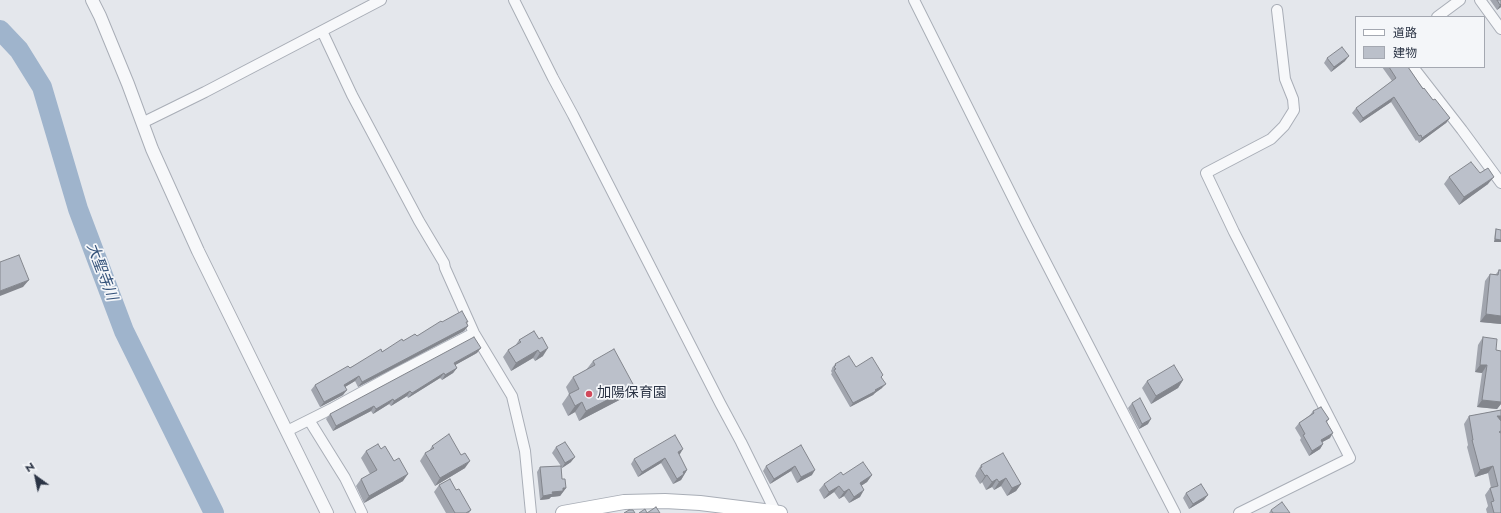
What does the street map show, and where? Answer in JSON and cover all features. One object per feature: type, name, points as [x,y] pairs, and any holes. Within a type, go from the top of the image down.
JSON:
[{"type":"main road","points":[[563,513],[624,502],[656,507],[700,503],[780,513]]},
{"type":"street","points":[[92,0],[100,16],[152,149],[198,251],[327,513]]},
{"type":"street","points":[[142,122],[205,92],[381,0]]},
{"type":"street","points":[[514,0],[776,513]]},
{"type":"street","points":[[914,0],[1026,224],[1175,513]]},
{"type":"street","points":[[1438,16],[1460,0]]},
{"type":"street","points":[[1480,0],[1501,29]]},
{"type":"street","points":[[1239,513],[1350,458],[1234,232],[1206,173],[1271,139],[1284,126],[1294,110],[1293,99],[1285,79],[1276,10]]},
{"type":"street","points":[[322,31],[352,95],[391,165],[419,221],[444,263],[444,268],[474,334],[512,396],[525,451],[531,513]]},
{"type":"street","points":[[1414,68],[1501,183]]},
{"type":"street","points":[[287,431],[474,334]]},
{"type":"street","points":[[309,420],[345,478],[362,513]]},
{"type":"building","points":[[1497,0],[1501,0],[1500,5]]},
{"type":"building","points":[[1342,47],[1349,56],[1334,67],[1327,58]]},
{"type":"building","points":[[1390,68],[1409,68],[1423,89],[1424,88],[1433,100],[1435,99],[1450,118],[1422,138],[1421,135],[1419,136],[1394,97],[1363,118],[1356,108],[1396,78]]},
{"type":"building","points":[[1471,162],[1480,173],[1488,168],[1494,177],[1464,197],[1449,177]]},
{"type":"building","points":[[1496,229],[1501,230],[1501,240],[1495,239]]},
{"type":"building","points":[[19,255],[29,280],[0,291],[0,262]]},
{"type":"building","points":[[1499,270],[1501,270],[1501,316],[1486,314],[1490,274],[1498,275]]},
{"type":"building","points":[[462,311],[468,322],[466,322],[468,326],[362,382],[359,376],[344,385],[347,390],[324,402],[315,385],[348,366],[350,368],[381,349],[382,352],[402,339],[403,341],[415,334],[417,336],[441,321],[442,322]]},
{"type":"building","points":[[534,331],[539,339],[542,337],[548,348],[540,353],[538,350],[516,363],[508,350],[521,342],[519,340]]},
{"type":"building","points":[[474,337],[481,348],[454,363],[457,368],[445,375],[444,373],[412,393],[410,391],[394,401],[393,399],[376,409],[374,406],[336,426],[330,414]]},
{"type":"building","points":[[1483,337],[1497,339],[1496,350],[1501,351],[1501,402],[1482,400],[1487,365],[1480,365]]},
{"type":"building","points":[[614,349],[634,386],[586,411],[582,402],[575,406],[569,394],[579,389],[573,377],[595,365],[593,361]]},
{"type":"building","points":[[849,356],[856,367],[872,357],[883,375],[881,377],[886,384],[853,403],[834,370],[836,369],[834,367],[836,365],[835,364]]},
{"type":"building","points":[[1174,365],[1183,380],[1156,396],[1147,381]]},
{"type":"building","points":[[1140,398],[1151,419],[1142,424],[1132,403]]},
{"type":"building","points":[[1321,407],[1329,419],[1326,421],[1333,433],[1321,440],[1323,444],[1312,451],[1303,435],[1305,434],[1299,423],[1314,413],[1313,411]]},
{"type":"building","points":[[1501,410],[1501,416],[1497,416],[1501,421],[1501,431],[1499,432],[1501,433],[1501,513],[1494,513],[1491,502],[1494,501],[1490,488],[1498,486],[1493,466],[1480,470],[1472,440],[1469,416]]},
{"type":"building","points":[[449,434],[461,455],[465,453],[470,461],[440,478],[425,453],[434,448],[432,446]]},
{"type":"building","points":[[675,435],[683,449],[678,452],[687,470],[683,472],[684,474],[677,479],[665,458],[642,472],[634,459]]},
{"type":"building","points":[[565,442],[575,457],[565,463],[556,447]]},
{"type":"building","points":[[378,444],[381,449],[385,446],[394,461],[399,458],[408,474],[369,496],[361,479],[377,470],[366,451]]},
{"type":"building","points":[[801,445],[815,470],[801,477],[795,466],[774,479],[766,466]]},
{"type":"building","points":[[1003,453],[1021,484],[1012,488],[1006,478],[999,482],[997,479],[992,482],[987,475],[985,476],[980,468],[982,467],[981,465]]},
{"type":"building","points":[[863,462],[872,475],[860,483],[864,490],[854,497],[849,489],[844,492],[839,486],[829,492],[824,484],[841,472],[843,475]]},
{"type":"building","points":[[561,466],[562,479],[565,479],[566,488],[563,488],[563,491],[552,492],[553,494],[543,496],[540,467]]},
{"type":"building","points":[[450,479],[456,490],[459,489],[471,510],[466,513],[455,513],[439,485]]},
{"type":"building","points":[[1201,484],[1208,495],[1193,504],[1186,493]]},
{"type":"building","points":[[1282,502],[1290,513],[1273,513],[1271,510]]},
{"type":"building","points":[[656,507],[660,513],[647,513]]},
{"type":"building","points":[[645,509],[647,513],[639,513]]},
{"type":"building","points":[[629,510],[633,510],[635,513],[624,513]]},
{"type":"waterway","name":"大聖寺川","points":[[0,30],[19,50],[42,87],[78,209],[124,331],[214,513]]},
{"type":"place","name":"加陽保育園","points":[[589,394]]}]
